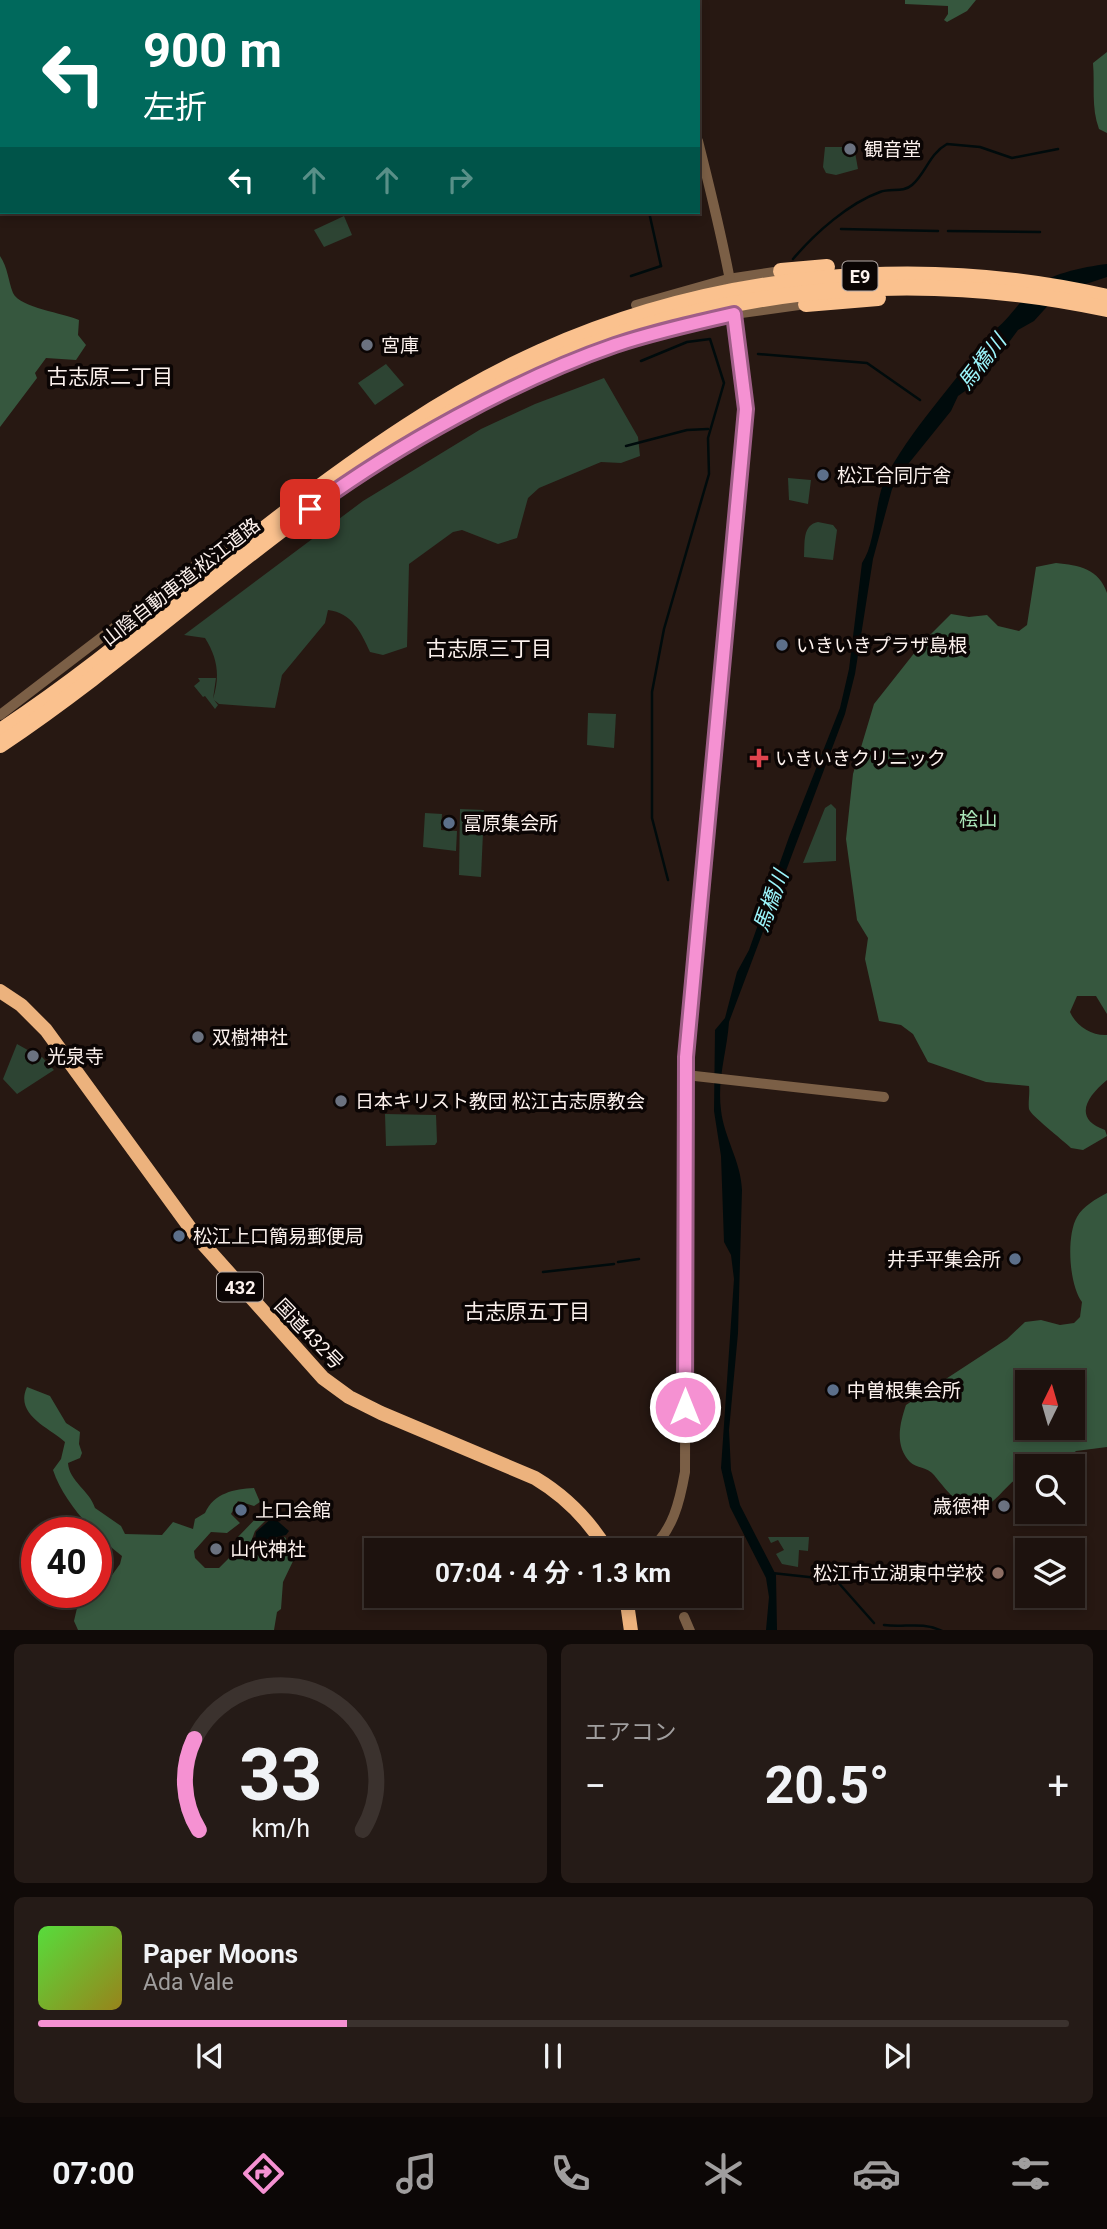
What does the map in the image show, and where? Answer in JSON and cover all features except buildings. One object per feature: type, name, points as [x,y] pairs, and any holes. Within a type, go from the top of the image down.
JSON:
[{"type":"highway","points":[[781,271],[915,265],[989,269],[1107,290]]},
{"type":"highway","name":"山陰自動車道;松江道路","points":[[0,731],[68,683],[282,514],[392,436],[505,369],[716,295],[762,286],[851,276],[960,277],[1044,286],[1107,297]]},
{"type":"highway","name":"山陰自動車道;松江道路","points":[[0,745],[75,692],[350,480],[401,444],[499,385],[617,328],[719,306],[852,288],[993,291],[1107,309]]},
{"type":"highway","points":[[806,304],[852,299],[948,298],[1107,316]]},
{"type":"highway","points":[[392,436],[450,393],[505,360],[564,330],[636,305]]},
{"type":"highway","points":[[350,480],[541,376],[615,345],[664,330]]},
{"type":"highway","name":"国道432号","points":[[0,991],[21,1005],[46,1030],[196,1236],[323,1378],[349,1397],[381,1413],[545,1484],[586,1520],[599,1538]]},
{"type":"highway","points":[[628,1608],[631,1630]]},
{"type":"street","points":[[661,1538],[673,1519],[685,1472],[685,1075],[697,910],[746,409],[729,279],[700,150]]},
{"type":"street","points":[[636,305],[729,279],[781,271]]},
{"type":"street","points":[[664,330],[734,314],[806,304]]},
{"type":"street","points":[[0,715],[234,536]]},
{"type":"street","points":[[685,1075],[884,1097]]},
{"type":"street","points":[[684,1617],[690,1630]]},
{"type":"green space","points":[[905,0],[976,0],[967,11],[947,22],[944,20],[948,14],[948,6],[905,4]]},
{"type":"green space","points":[[1107,52],[1107,133],[1099,129],[1097,121],[1093,63]]},
{"type":"green space","points":[[825,147],[854,147],[858,169],[836,175],[826,173],[823,167]]},
{"type":"green space","points":[[344,216],[352,235],[324,247],[314,230]]},
{"type":"green space","points":[[0,256],[17,298],[24,303],[79,320],[78,335],[86,345],[76,360],[46,358],[35,373],[37,378],[0,427]]},
{"type":"green space","points":[[386,364],[404,385],[375,405],[358,383]]},
{"type":"green space","points":[[604,378],[638,437],[640,456],[621,463],[601,462],[539,488],[528,498],[517,538],[498,544],[462,530],[453,532],[409,564],[407,647],[383,655],[370,652],[349,619],[328,610],[325,623],[282,675],[275,708],[219,704],[214,700],[218,705],[215,709],[194,686],[200,681],[198,678],[216,678],[213,699],[217,683],[215,660],[205,638],[184,635],[363,501],[481,429],[535,404]]},
{"type":"green space","points":[[788,478],[811,480],[808,504],[789,500]]},
{"type":"green space","points":[[818,522],[833,525],[837,530],[833,560],[804,557],[807,531]]},
{"type":"green space","name":"桧山","points":[[1056,563],[1073,565],[1093,573],[1107,593],[1107,1014],[1096,996],[1077,996],[1070,1012],[1076,1022],[1085,1029],[1107,1035],[1107,1080],[1093,1093],[1086,1107],[1086,1114],[1089,1120],[1105,1130],[1107,1136],[1083,1150],[1071,1148],[1031,1112],[1029,1086],[986,1082],[928,1062],[913,1034],[901,1025],[879,1021],[865,959],[868,938],[857,920],[846,839],[853,774],[874,704],[923,642],[951,614],[969,617],[987,615],[998,626],[1019,631],[1027,625],[1036,567]]},
{"type":"green space","points":[[588,713],[616,714],[614,748],[587,745]]},
{"type":"green space","points":[[831,804],[836,809],[836,861],[803,863],[825,808]]},
{"type":"green space","points":[[460,809],[484,810],[481,877],[459,875]]},
{"type":"green space","points":[[425,813],[442,814],[441,830],[457,831],[456,851],[423,847]]},
{"type":"green space","points":[[17,1044],[33,1053],[27,1059],[32,1065],[42,1057],[54,1070],[17,1094],[3,1079]]},
{"type":"green space","points":[[385,1114],[436,1115],[437,1142],[435,1145],[386,1146]]},
{"type":"green space","points":[[1107,1193],[1107,1447],[1076,1451],[1072,1454],[1015,1454],[1015,1480],[995,1499],[981,1509],[959,1501],[931,1472],[913,1464],[905,1455],[900,1434],[906,1405],[1007,1339],[1025,1322],[1041,1320],[1060,1325],[1074,1323],[1080,1317],[1082,1302],[1074,1284],[1070,1260],[1071,1236],[1077,1217],[1090,1203]]},
{"type":"green space","points":[[27,1387],[50,1396],[66,1423],[80,1432],[79,1444],[82,1453],[80,1458],[68,1463],[69,1469],[95,1508],[108,1517],[82,1517],[73,1506],[53,1470],[61,1459],[65,1442],[29,1413],[24,1397]]},
{"type":"green space","points":[[254,1488],[260,1502],[254,1506],[238,1501],[231,1514],[240,1523],[227,1533],[211,1532],[194,1551],[195,1558],[205,1568],[219,1568],[232,1555],[237,1538],[262,1512],[268,1513],[269,1517],[255,1531],[252,1539],[254,1543],[285,1537],[295,1557],[283,1582],[281,1609],[277,1612],[274,1630],[78,1630],[74,1621],[77,1608],[112,1608],[112,1575],[122,1556],[112,1547],[112,1520],[121,1526],[125,1534],[162,1535],[173,1522],[193,1529],[195,1519],[205,1513],[219,1497],[232,1491]]},
{"type":"green space","points":[[768,1537],[809,1537],[808,1551],[799,1550],[798,1567],[782,1564],[776,1554],[784,1550],[778,1540],[771,1543]]},
{"type":"water","name":"馬橋川","points":[[1107,264],[1107,277],[1077,287],[1053,300],[1034,321],[1018,330],[981,380],[958,396],[951,411],[905,468],[892,489],[873,559],[855,674],[845,714],[729,1022],[720,1099],[725,1130],[739,1169],[742,1190],[738,1333],[729,1430],[731,1470],[740,1505],[776,1575],[777,1630],[766,1630],[769,1597],[766,1578],[730,1507],[721,1468],[734,1279],[731,1255],[724,1242],[721,1156],[714,1111],[715,1030],[725,1018],[737,972],[749,950],[789,837],[840,708],[849,669],[862,563],[871,542],[880,493],[889,471],[925,418],[991,333],[1007,319],[1029,292],[1055,276]]},
{"type":"water","points":[[273,1517],[289,1531],[286,1535],[255,1542],[256,1532]]},
{"type":"waterway","points":[[793,259],[822,229],[856,203],[880,192],[905,189],[912,185],[936,153],[947,144],[980,147],[1012,158],[1058,149]]},
{"type":"waterway","points":[[649,214],[661,266]]},
{"type":"waterway","points":[[841,229],[938,231]]},
{"type":"waterway","points":[[948,231],[1040,232]]},
{"type":"waterway","points":[[631,276],[661,266]]},
{"type":"waterway","points":[[641,361],[687,342],[710,339],[724,383],[708,438],[709,474],[664,629],[652,692],[652,818],[668,880]]},
{"type":"waterway","points":[[758,354],[867,363],[920,400]]},
{"type":"waterway","points":[[626,446],[687,430],[708,429]]},
{"type":"waterway","points":[[618,1262],[639,1259]]},
{"type":"waterway","points":[[543,1272],[614,1264]]},
{"type":"waterway","points":[[772,1573],[836,1580],[874,1623]]},
{"type":"waterway","points":[[884,1625],[920,1625],[939,1630]]},
{"type":"place","name":"観音堂","points":[[850,149]]},
{"type":"place","name":"宮庫","points":[[367,345]]},
{"type":"place","name":"松江合同庁舎","points":[[823,475]]},
{"type":"place","name":"いきいきプラザ島根","points":[[782,645]]},
{"type":"place","name":"いきいきクリニック","points":[[759,758]]},
{"type":"place","name":"冨原集会所","points":[[449,823]]},
{"type":"place","name":"双樹神社","points":[[198,1037]]},
{"type":"place","name":"光泉寺","points":[[33,1056]]},
{"type":"place","name":"日本キリスト教団 松江古志原教会","points":[[341,1101]]},
{"type":"place","name":"松江上口簡易郵便局","points":[[179,1236]]},
{"type":"place","name":"井手平集会所","points":[[1015,1259]]},
{"type":"place","name":"中曽根集会所","points":[[833,1390]]},
{"type":"place","name":"歳徳神","points":[[1004,1506]]},
{"type":"place","name":"上口会館","points":[[241,1510]]},
{"type":"place","name":"山代神社","points":[[216,1549]]},
{"type":"place","name":"松江市立湖東中学校","points":[[998,1573]]},
{"type":"district","name":"古志原二丁目","points":[[110,377]]},
{"type":"district","name":"古志原三丁目","points":[[489,649]]},
{"type":"district","name":"古志原五丁目","points":[[527,1312]]},
{"type":"route","points":[[310,509],[350,480],[491,400],[541,376],[615,345],[664,330],[734,314],[743,368],[746,409],[697,910],[686,1057],[685,1407]]}]
